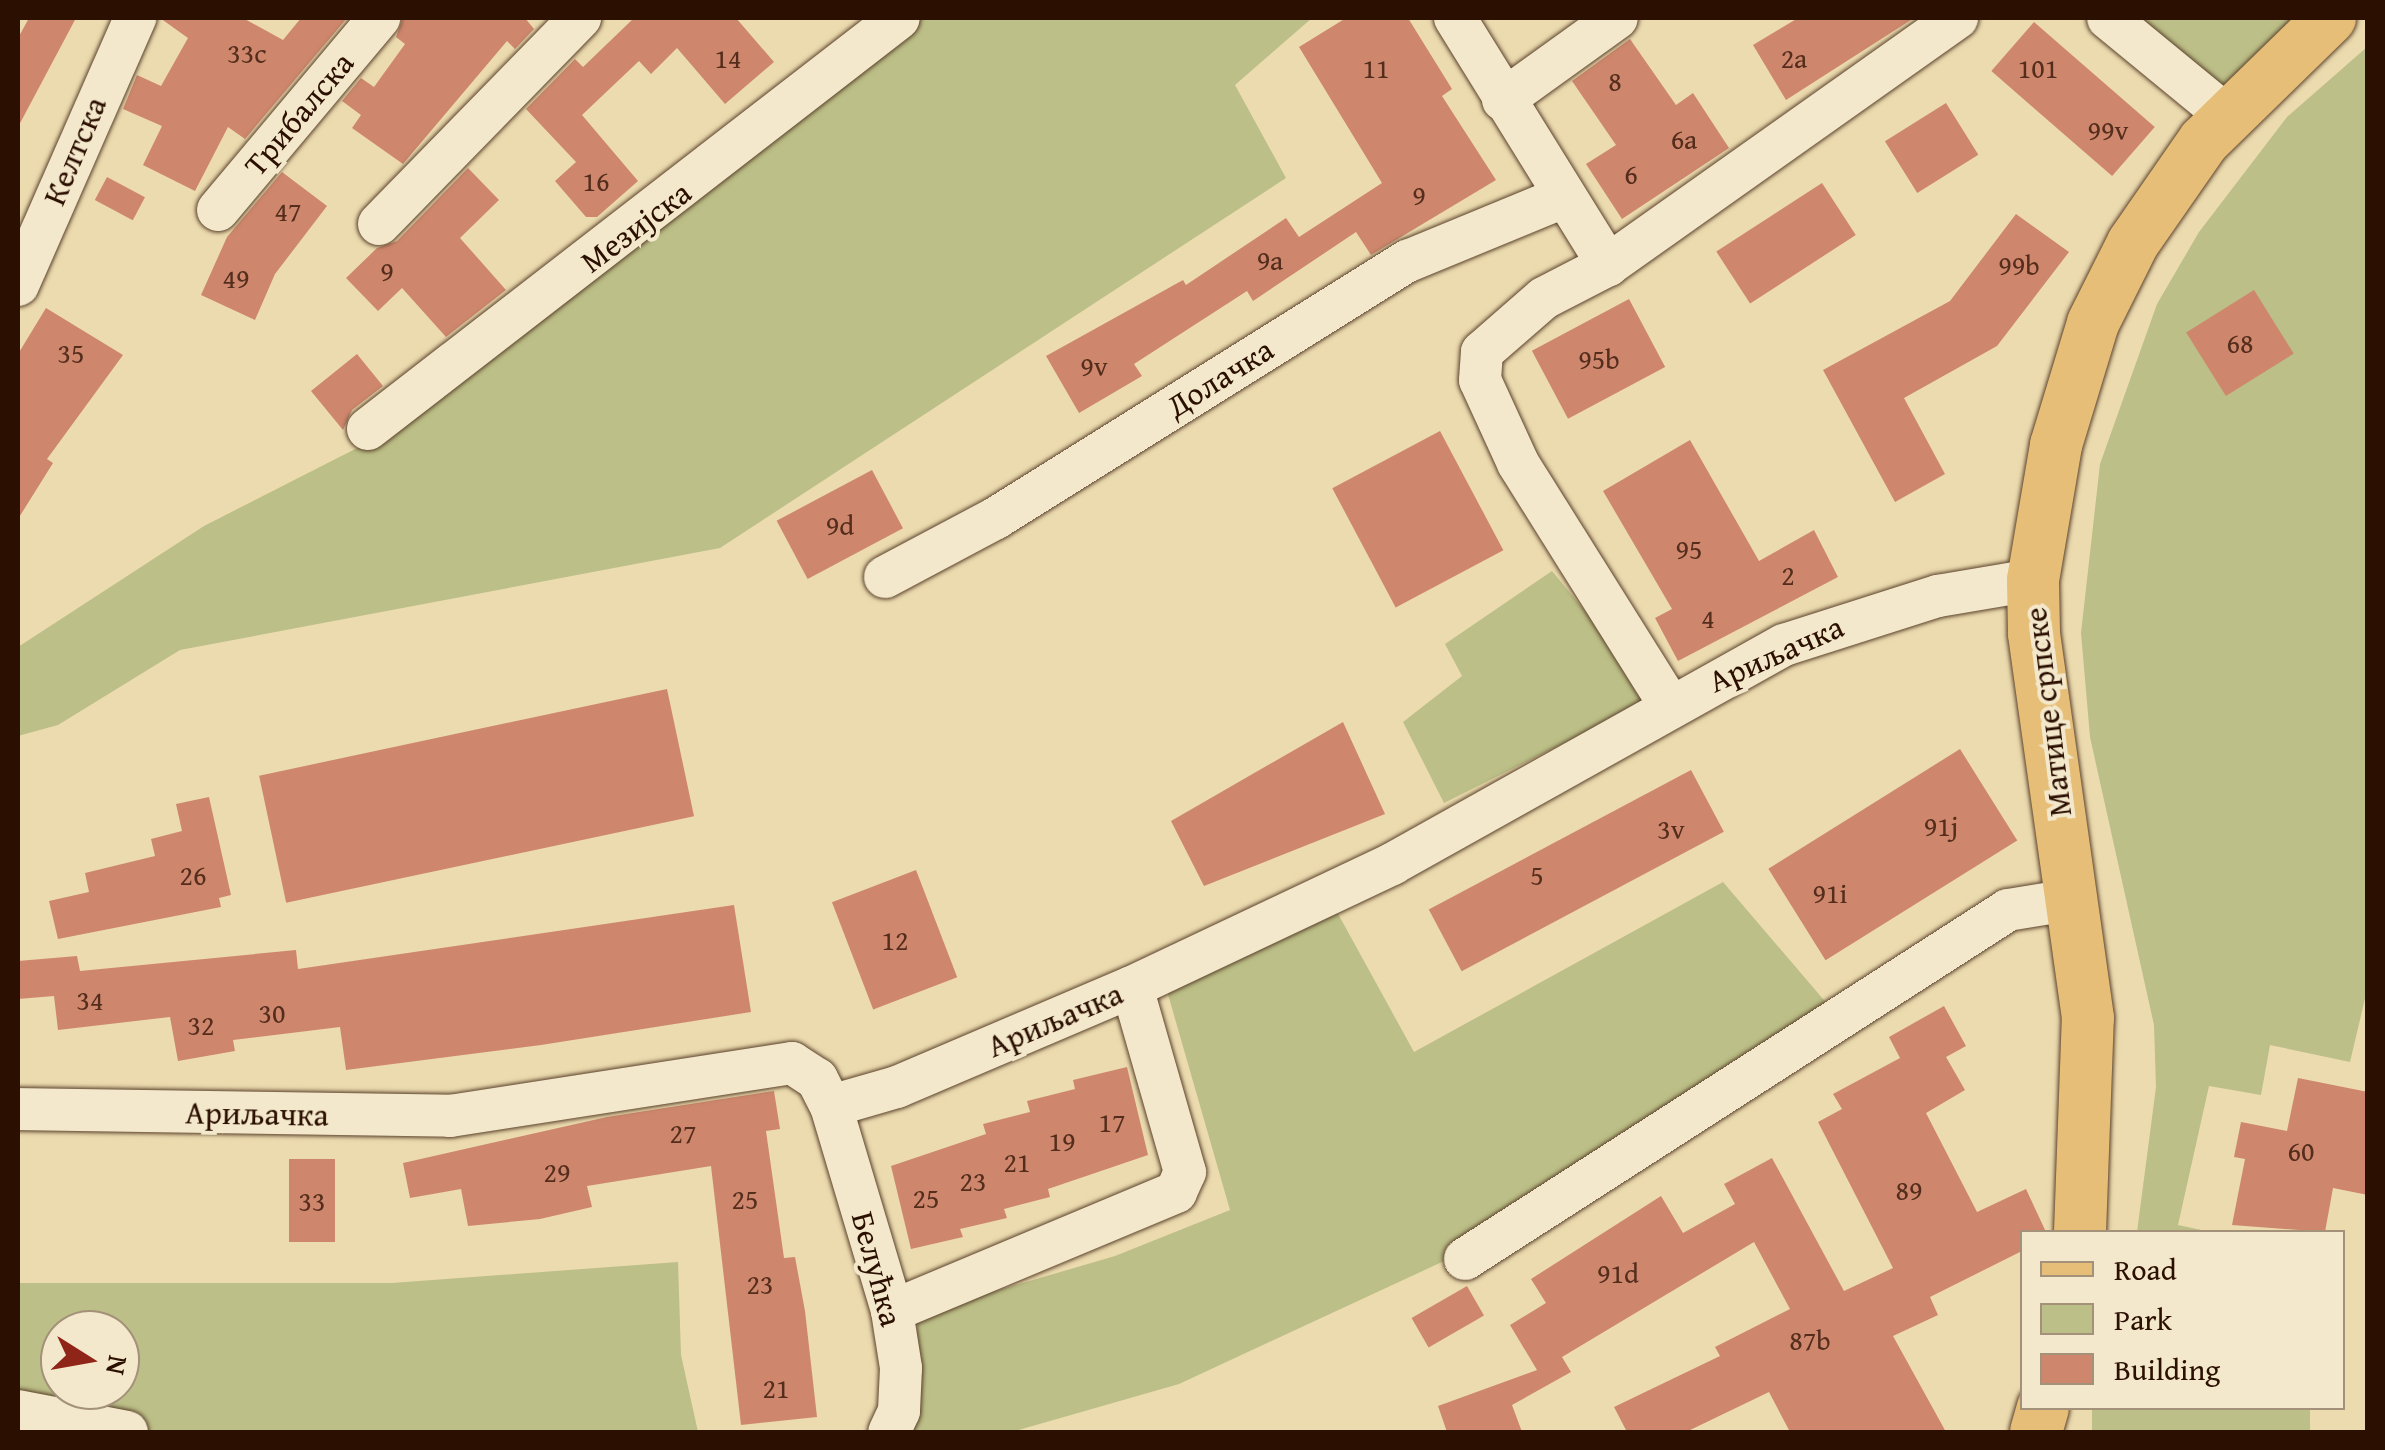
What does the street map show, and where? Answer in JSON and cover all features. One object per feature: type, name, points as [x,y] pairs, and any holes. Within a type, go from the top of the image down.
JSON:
[{"type":"main road","name":"Матице српске","points":[[2080,1230],[2090,1061],[2074,899],[2039,694],[2033,580],[2062,417],[2106,293],[2187,161],[2226,116],[2330,18]]},
{"type":"street","name":"Келтска","points":[[18,285],[135,18]]},
{"type":"street","name":"Трибалска","points":[[218,210],[379,18]]},
{"type":"street","points":[[379,224],[580,18]]},
{"type":"street","name":"Мезијска","points":[[368,429],[898,18]]},
{"type":"street","points":[[1455,18],[1608,265]]},
{"type":"street","points":[[1503,100],[1617,18]]},
{"type":"street","points":[[1668,704],[1518,464],[1480,380],[1482,352],[1497,333],[1608,265],[1956,18]]},
{"type":"street","points":[[2108,18],[2226,116]]},
{"type":"street","name":"Долачка","points":[[885,577],[996,518],[1408,260],[1563,197]]},
{"type":"street","name":"Ариљачка","points":[[18,1109],[450,1116],[792,1063],[817,1079],[831,1106],[897,1088],[1132,987],[1392,864],[1668,704],[1784,645],[1862,616],[2033,580]]},
{"type":"street","points":[[1465,1259],[2008,910],[2074,899]]},
{"type":"street","points":[[892,1311],[1176,1192],[1186,1172],[1132,987]]},
{"type":"street","name":"Белућка","points":[[831,1106],[892,1311],[901,1368],[899,1411],[889,1432]]},
{"type":"street","points":[[18,1410],[127,1432]]},
{"type":"green space","points":[[899,18],[1312,18],[1235,85],[1286,178],[720,548],[180,650],[58,725],[18,736],[18,647],[204,526],[365,444]]},
{"type":"green space","points":[[2111,18],[2305,18],[2215,103]]},
{"type":"green space","points":[[2367,47],[2367,990],[2350,1062],[2270,1045],[2261,1095],[2209,1086],[2178,1225],[2202,1230],[2137,1230],[2156,1087],[2154,1025],[2090,737],[2081,633],[2100,464],[2157,304],[2199,232],[2287,117]]},
{"type":"green space","points":[[1552,571],[1656,697],[1444,803],[1403,722],[1462,676],[1445,644]]},
{"type":"green space","points":[[1723,882],[1829,1006],[1470,1249],[1179,1384],[1012,1432],[886,1432],[904,1401],[920,1313],[1115,1256],[1230,1210],[1163,977],[1331,901],[1414,1052]]},
{"type":"green space","points":[[678,1262],[681,1355],[698,1432],[18,1432],[18,1283],[392,1283]]},
{"type":"green space","points":[[2092,1410],[2310,1410],[2310,1432],[2092,1432]]},
{"type":"building","points":[[29,18],[76,18],[18,127],[18,38]]},
{"type":"building","points":[[160,18],[243,18],[283,40],[301,18],[347,18],[245,139],[228,127],[195,191],[143,165],[162,126],[123,109],[137,75],[161,86],[188,38]]},
{"type":"building","points":[[403,18],[525,18],[534,29],[515,49],[507,41],[403,164],[352,128],[361,115],[342,101],[361,78],[374,87],[405,44],[396,37]]},
{"type":"building","points":[[634,18],[736,18],[774,62],[725,104],[677,48],[651,74],[639,61],[582,115],[638,181],[597,217],[586,217],[555,181],[576,162],[526,109],[575,59],[583,67]]},
{"type":"building","points":[[1346,18],[1408,18],[1452,89],[1442,96],[1496,180],[1371,255],[1356,232],[1253,301],[1247,291],[1134,364],[1142,376],[1079,413],[1046,356],[1183,280],[1186,285],[1286,218],[1299,237],[1382,183],[1299,47]]},
{"type":"building","points":[[1798,18],[1914,18],[1786,100],[1753,45]]},
{"type":"building","points":[[2034,22],[2155,127],[2112,176],[1991,71]]},
{"type":"building","points":[[1630,39],[1676,105],[1693,93],[1729,148],[1622,219],[1586,164],[1616,145],[1572,81]]},
{"type":"building","points":[[1946,103],[1978,155],[1917,193],[1885,141]]},
{"type":"building","points":[[468,168],[499,200],[460,238],[506,290],[446,337],[402,288],[378,311],[346,278],[377,248],[397,241]]},
{"type":"building","points":[[282,172],[327,206],[275,274],[255,320],[201,295],[227,237]]},
{"type":"building","points":[[107,177],[145,197],[133,220],[95,200]]},
{"type":"building","points":[[1822,183],[1856,235],[1750,304],[1716,252]]},
{"type":"building","points":[[2016,214],[2069,252],[1997,346],[1904,398],[1945,474],[1895,502],[1823,370],[1950,301]]},
{"type":"building","points":[[2254,290],[2294,354],[2226,396],[2186,332]]},
{"type":"building","points":[[1629,299],[1665,367],[1568,419],[1532,351]]},
{"type":"building","points":[[46,308],[123,355],[47,459],[53,463],[18,519],[18,354]]},
{"type":"building","points":[[357,354],[383,386],[352,410],[343,430],[311,391]]},
{"type":"building","points":[[1440,431],[1503,550],[1396,607],[1332,488]]},
{"type":"building","points":[[1690,440],[1759,561],[1814,530],[1838,577],[1678,661],[1655,618],[1672,609],[1603,491]]},
{"type":"building","points":[[872,470],[903,528],[808,579],[777,521]]},
{"type":"building","points":[[667,689],[694,816],[286,903],[259,776]]},
{"type":"building","points":[[1343,722],[1385,814],[1204,886],[1171,821]]},
{"type":"building","points":[[1960,749],[2017,841],[1826,960],[1768,869]]},
{"type":"building","points":[[1691,770],[1724,832],[1462,971],[1429,909]]},
{"type":"building","points":[[209,797],[231,895],[219,898],[221,907],[58,939],[49,901],[89,892],[85,873],[155,856],[151,839],[182,831],[176,804]]},
{"type":"building","points":[[916,870],[957,977],[873,1010],[832,902]]},
{"type":"building","points":[[734,905],[751,1012],[541,1045],[346,1070],[340,1027],[233,1040],[235,1051],[178,1061],[170,1017],[58,1030],[54,996],[18,999],[18,961],[77,956],[80,971],[296,950],[298,969]]},
{"type":"building","points":[[1944,1006],[1966,1046],[1946,1057],[1965,1090],[1926,1113],[1977,1212],[2026,1189],[2045,1230],[2020,1230],[2020,1252],[1930,1297],[1938,1315],[1893,1336],[1946,1432],[1790,1432],[1769,1392],[1686,1432],[1627,1432],[1614,1407],[1720,1356],[1715,1347],[1790,1309],[1754,1242],[1562,1357],[1571,1372],[1512,1405],[1522,1432],[1447,1432],[1438,1406],[1537,1370],[1510,1325],[1546,1303],[1531,1279],[1661,1196],[1683,1233],[1735,1204],[1724,1184],[1772,1158],[1844,1291],[1893,1268],[1818,1122],[1842,1109],[1833,1094],[1900,1058],[1889,1037]]},
{"type":"building","points":[[1127,1067],[1148,1155],[1048,1189],[1050,1197],[1004,1209],[1007,1218],[960,1229],[963,1237],[911,1249],[891,1166],[986,1134],[983,1124],[1030,1112],[1027,1101],[1075,1089],[1073,1080]]},
{"type":"building","points":[[2298,1078],[2368,1092],[2368,1195],[2333,1188],[2325,1230],[2232,1225],[2245,1159],[2234,1157],[2241,1122],[2287,1131]]},
{"type":"building","points":[[774,1091],[780,1129],[766,1131],[784,1258],[795,1257],[805,1311],[817,1417],[741,1425],[711,1166],[587,1186],[592,1207],[540,1219],[468,1226],[461,1189],[410,1198],[403,1163],[607,1117]]},
{"type":"building","points":[[289,1159],[335,1159],[335,1242],[289,1242]]},
{"type":"building","points":[[1467,1286],[1484,1315],[1429,1347],[1412,1318]]}]
